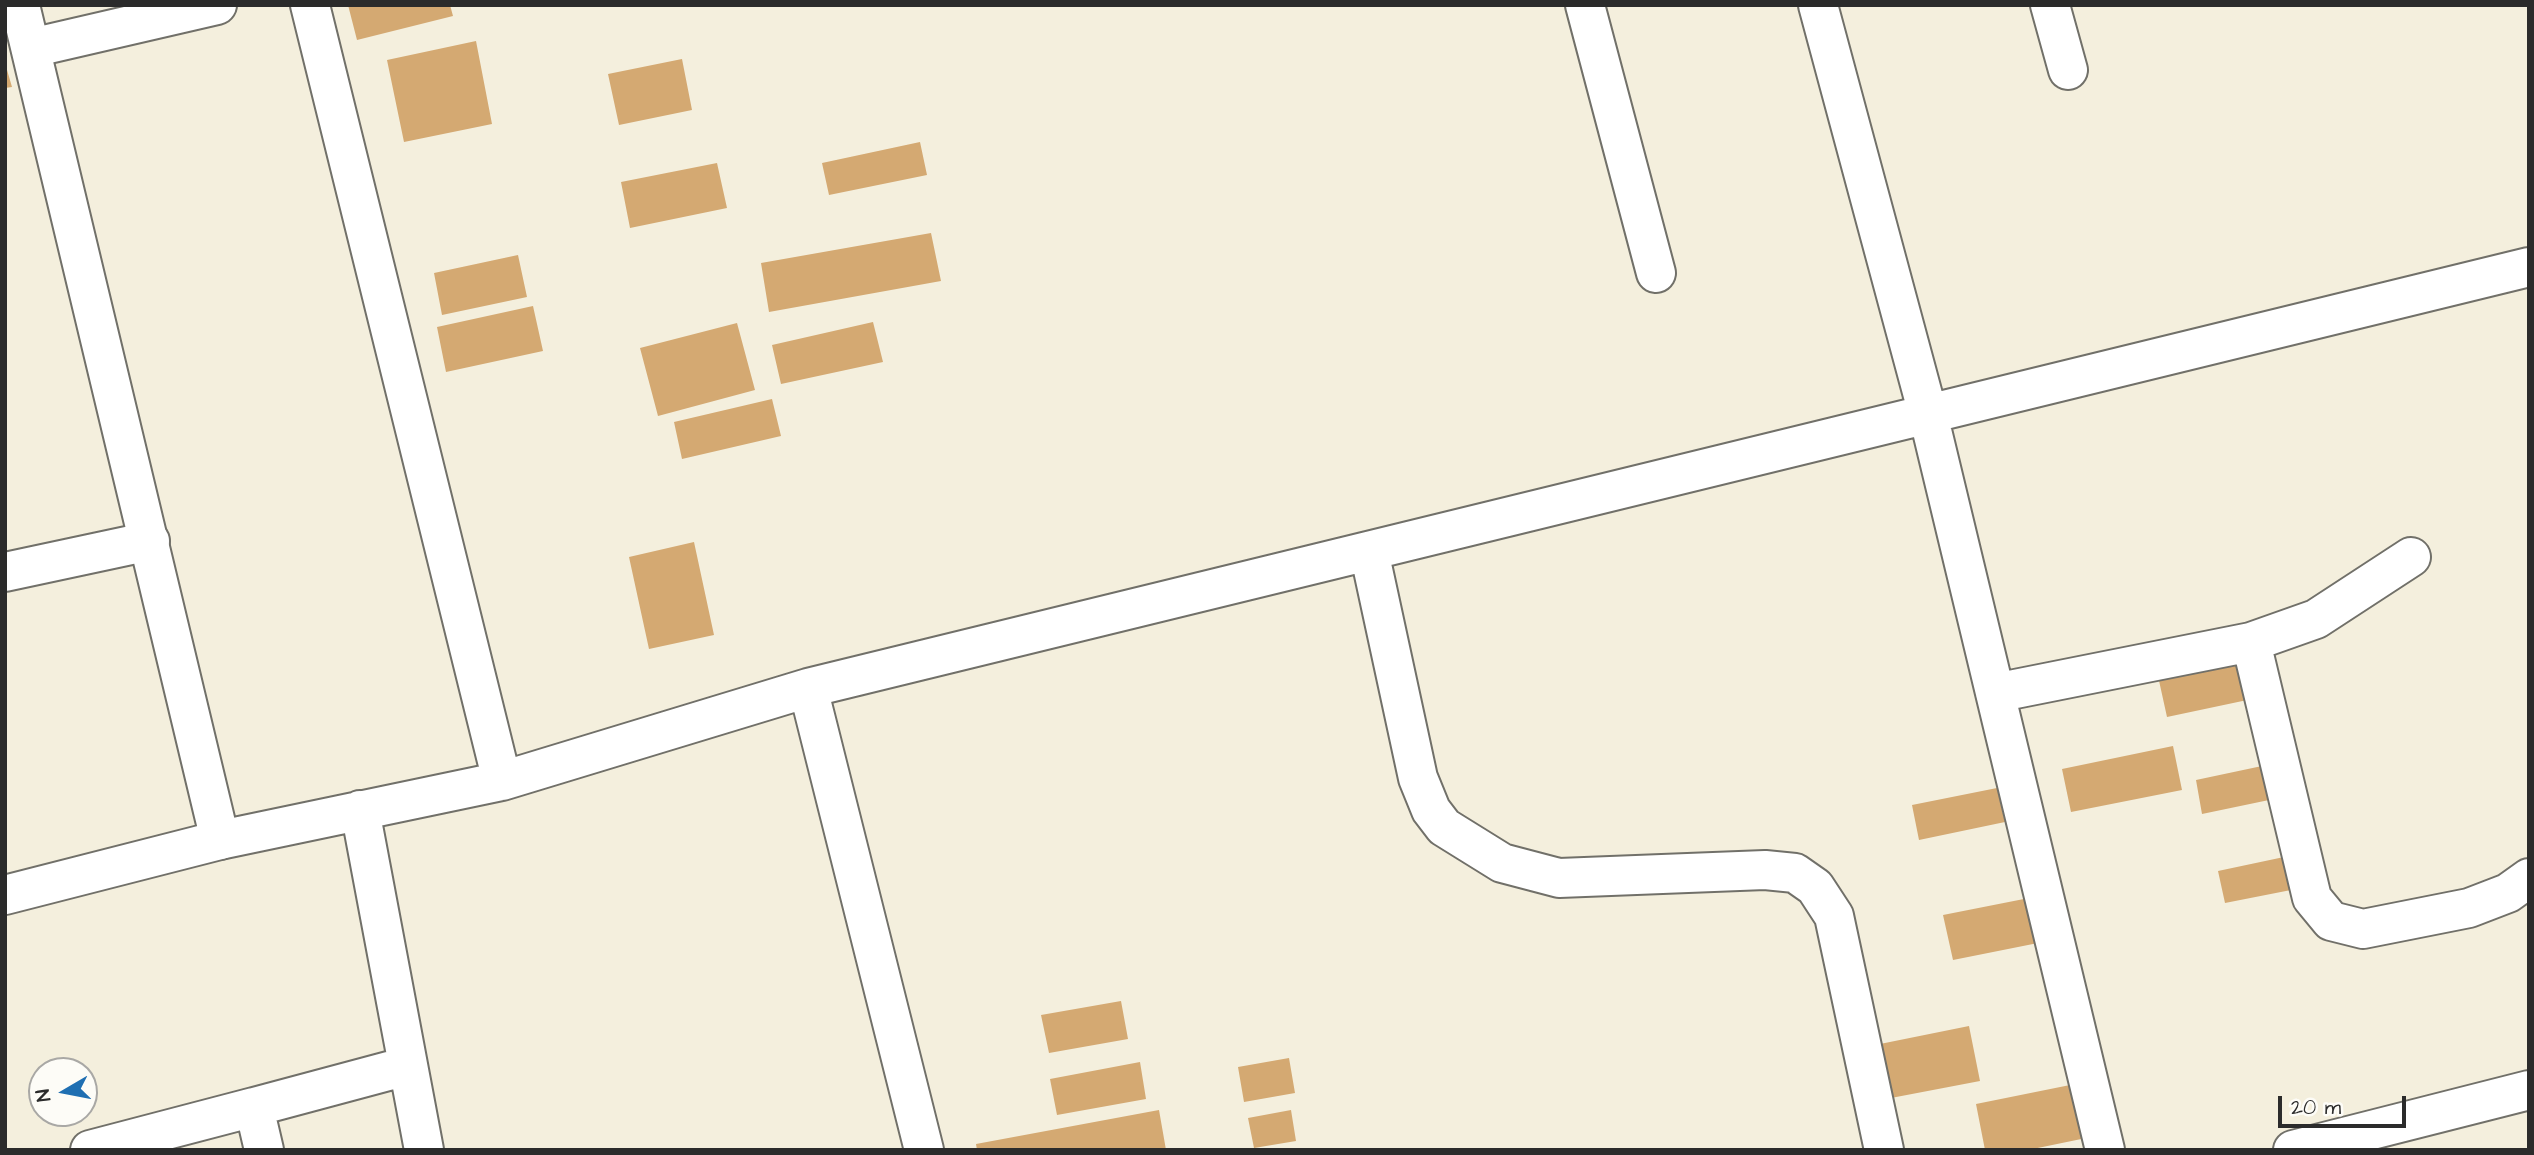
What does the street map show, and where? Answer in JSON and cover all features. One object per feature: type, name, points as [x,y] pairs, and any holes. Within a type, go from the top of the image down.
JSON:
[{"type":"street","points":[[20,5],[220,840]]},
{"type":"street","points":[[31,48],[217,5]]},
{"type":"street","points":[[310,5],[502,781]]},
{"type":"street","points":[[1586,5],[1657,273]]},
{"type":"street","points":[[1818,5],[1928,414],[2105,1150]]},
{"type":"street","points":[[2050,5],[2068,70]]},
{"type":"street","points":[[5,895],[220,840],[502,781],[808,688],[2529,267]]},
{"type":"street","points":[[5,572],[150,541]]},
{"type":"street","points":[[1369,551],[1418,778],[1431,810],[1444,827],[1502,863],[1559,878],[1765,870],[1795,873],[1815,887],[1834,916],[1884,1150]]},
{"type":"street","points":[[1995,693],[2251,642],[2316,619],[2411,557]]},
{"type":"street","points":[[2251,642],[2312,898],[2331,921],[2363,929],[2469,908],[2508,893],[2529,878]]},
{"type":"street","points":[[808,688],[924,1150]]},
{"type":"street","points":[[360,810],[424,1150]]},
{"type":"street","points":[[90,1150],[407,1066]]},
{"type":"street","points":[[2293,1150],[2529,1090]]},
{"type":"street","points":[[254,1107],[264,1150]]},
{"type":"building","points":[[348,5],[450,5],[453,16],[357,40]]},
{"type":"building","points":[[476,41],[492,124],[404,142],[387,60]]},
{"type":"building","points":[[682,59],[692,110],[619,125],[608,74]]},
{"type":"building","points":[[5,63],[12,87],[5,88]]},
{"type":"building","points":[[920,142],[927,175],[829,195],[822,163]]},
{"type":"building","points":[[717,163],[727,208],[630,228],[621,182]]},
{"type":"building","points":[[931,233],[941,281],[769,312],[761,263]]},
{"type":"building","points":[[518,255],[527,297],[442,315],[434,273]]},
{"type":"building","points":[[533,306],[543,351],[446,372],[437,327]]},
{"type":"building","points":[[873,322],[883,362],[781,384],[772,345]]},
{"type":"building","points":[[737,323],[755,390],[658,416],[640,348]]},
{"type":"building","points":[[772,399],[781,436],[682,459],[674,422]]},
{"type":"building","points":[[694,542],[714,635],[649,649],[629,557]]},
{"type":"building","points":[[2242,649],[2252,699],[2167,717],[2156,667]]},
{"type":"building","points":[[2173,746],[2182,790],[2071,812],[2062,769]]},
{"type":"building","points":[[2262,766],[2269,800],[2202,814],[2196,780]]},
{"type":"building","points":[[1997,788],[2005,822],[1919,840],[1912,805]]},
{"type":"building","points":[[2284,857],[2291,890],[2225,903],[2218,871]]},
{"type":"building","points":[[2034,897],[2043,942],[1953,960],[1943,915]]},
{"type":"building","points":[[1121,1001],[1128,1039],[1049,1053],[1041,1015]]},
{"type":"building","points":[[1969,1026],[1980,1081],[1891,1098],[1880,1044]]},
{"type":"building","points":[[1289,1058],[1295,1093],[1244,1102],[1238,1067]]},
{"type":"building","points":[[1140,1062],[1146,1099],[1057,1115],[1050,1079]]},
{"type":"building","points":[[2080,1083],[2091,1137],[2028,1150],[1985,1150],[1976,1104]]},
{"type":"building","points":[[1159,1110],[1166,1150],[977,1150],[976,1144]]},
{"type":"building","points":[[1291,1110],[1296,1141],[1254,1148],[1248,1118]]}]
